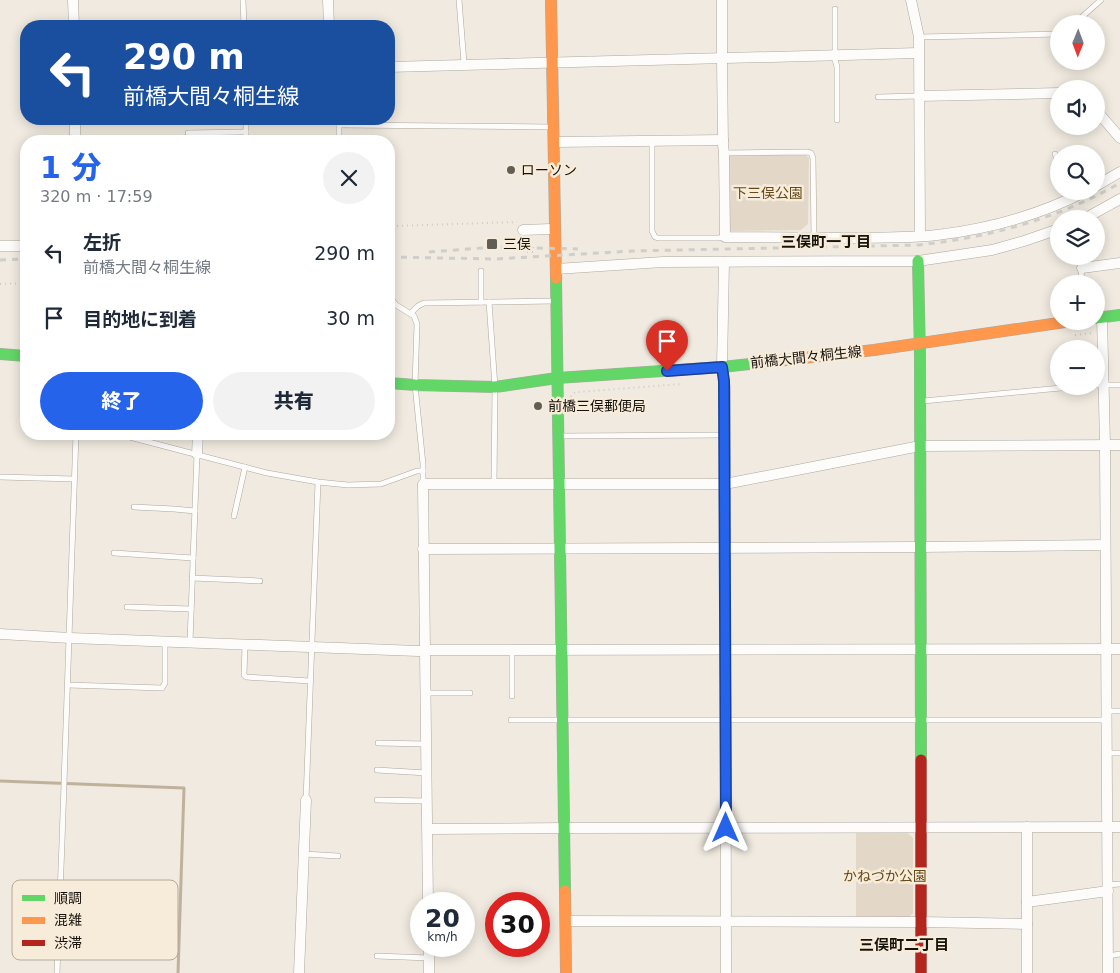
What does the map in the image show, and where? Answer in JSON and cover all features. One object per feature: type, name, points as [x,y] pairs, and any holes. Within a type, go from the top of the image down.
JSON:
[{"type":"street","points":[[73,0],[74,20]]},
{"type":"street","points":[[328,0],[329,20]]},
{"type":"street","points":[[551,0],[564,720],[566,973]]},
{"type":"street","points":[[722,0],[725,237],[920,236],[999,223],[1030,214],[1059,200]]},
{"type":"street","points":[[912,0],[919,37],[920,236]]},
{"type":"street","points":[[395,67],[918,53]]},
{"type":"street","points":[[919,96],[1050,93]]},
{"type":"street","points":[[1105,120],[1120,138]]},
{"type":"street","points":[[555,142],[723,140]]},
{"type":"street","points":[[1105,181],[1120,172]]},
{"type":"street","points":[[1100,210],[1120,199]]},
{"type":"street","points":[[524,226],[550,228]]},
{"type":"street","points":[[556,269],[663,262],[918,261],[992,250],[1050,233]]},
{"type":"street","points":[[0,246],[20,246]]},
{"type":"street","points":[[918,261],[920,343],[921,973]]},
{"type":"street","points":[[724,262],[722,367],[725,435],[726,973]]},
{"type":"street","points":[[1082,268],[1120,263]]},
{"type":"street","points":[[1105,317],[1120,315]]},
{"type":"street","name":"前橋大間々桐生線","points":[[395,383],[495,387],[557,378],[722,367],[874,350],[1050,324]]},
{"type":"street","points":[[0,354],[20,356]]},
{"type":"street","points":[[1101,395],[1105,445],[1108,973]]},
{"type":"street","points":[[197,454],[198,440]]},
{"type":"street","points":[[428,892],[423,484],[725,484],[920,446],[1120,445]]},
{"type":"street","points":[[423,549],[1105,545]]},
{"type":"street","points":[[0,634],[165,642],[408,650],[1120,649]]},
{"type":"street","points":[[300,973],[306,800]]},
{"type":"street","points":[[1027,827],[1027,973]]},
{"type":"street","points":[[428,829],[1120,827]]},
{"type":"street","points":[[1027,902],[1108,888]]},
{"type":"street","points":[[566,922],[920,922],[1027,924]]},
{"type":"street","points":[[429,958],[429,973]]},
{"type":"lane","points":[[244,0],[244,20]]},
{"type":"lane","points":[[459,0],[464,63],[462,65]]},
{"type":"lane","points":[[1084,15],[1102,0]]},
{"type":"lane","points":[[835,9],[834,56],[837,67],[837,120]]},
{"type":"lane","points":[[919,37],[1050,34]]},
{"type":"lane","points":[[878,97],[919,96]]},
{"type":"lane","points":[[395,124],[554,128]]},
{"type":"lane","points":[[188,133],[246,132],[246,125]]},
{"type":"lane","points":[[652,141],[652,231],[655,237],[725,237]]},
{"type":"lane","points":[[724,153],[811,153],[813,158],[814,238]]},
{"type":"lane","points":[[1082,265],[1082,275]]},
{"type":"lane","points":[[481,271],[481,302]]},
{"type":"lane","points":[[411,313],[424,303],[557,300]]},
{"type":"lane","points":[[489,302],[495,387],[494,484]]},
{"type":"lane","points":[[395,303],[411,313],[417,324],[415,385],[423,484]]},
{"type":"lane","points":[[1105,385],[1120,385]]},
{"type":"lane","points":[[920,401],[1050,389]]},
{"type":"lane","points":[[559,436],[725,435]]},
{"type":"lane","points":[[61,880],[76,440]]},
{"type":"lane","points":[[140,440],[245,468],[318,482],[348,485],[381,484],[417,471],[423,471]]},
{"type":"lane","points":[[190,642],[197,454]]},
{"type":"lane","points":[[234,516],[245,468]]},
{"type":"lane","points":[[0,477],[74,479]]},
{"type":"lane","points":[[306,800],[318,482]]},
{"type":"lane","points":[[134,507],[195,511]]},
{"type":"lane","points":[[114,553],[193,558]]},
{"type":"lane","points":[[192,578],[260,581]]},
{"type":"lane","points":[[127,607],[191,609]]},
{"type":"lane","points":[[68,685],[162,688],[165,683],[165,642]]},
{"type":"lane","points":[[245,644],[244,675],[246,677],[310,681]]},
{"type":"lane","points":[[512,650],[512,696]]},
{"type":"lane","points":[[425,693],[470,693]]},
{"type":"lane","points":[[511,720],[921,719],[1107,715],[1120,711]]},
{"type":"lane","points":[[378,743],[426,744]]},
{"type":"lane","points":[[1107,753],[1120,753]]},
{"type":"lane","points":[[378,770],[426,773]]},
{"type":"lane","points":[[377,800],[427,801]]},
{"type":"lane","points":[[304,854],[338,856]]},
{"type":"lane","points":[[1108,888],[1120,884]]},
{"type":"lane","points":[[1108,956],[1120,954]]},
{"type":"lane","points":[[377,956],[429,958]]},
{"type":"lane","points":[[57,960],[57,973]]},
{"type":"path","points":[[395,226],[524,226]]},
{"type":"path","points":[[0,284],[20,283]]},
{"type":"green space","name":"下三俣公園","points":[[804,154],[809,158],[808,224],[801,230],[729,231],[728,156]]},
{"type":"green space","name":"かねづか公園","points":[[856,833],[908,833],[913,838],[913,913],[908,918],[856,917]]},
{"type":"waterway","points":[[0,781],[184,788],[178,973]]},
{"type":"railway","points":[[395,257],[495,259],[633,251],[919,245],[972,237],[1023,224],[1072,207],[1120,183]]},
{"type":"railway","points":[[429,252],[495,247],[578,249]]},
{"type":"railway","points":[[0,260],[20,259]]},
{"type":"traffic: fast","points":[[918,261],[921,760]]},
{"type":"traffic: fast","points":[[556,278],[565,891]]},
{"type":"traffic: fast","points":[[1105,317],[1120,315]]},
{"type":"traffic: fast","points":[[0,354],[20,356]]},
{"type":"traffic: fast","points":[[395,383],[495,387],[557,378],[722,367],[777,361]]},
{"type":"traffic: slow","points":[[551,0],[556,278]]},
{"type":"traffic: slow","points":[[777,361],[874,350],[1050,324]]},
{"type":"traffic: slow","points":[[565,891],[566,973]]},
{"type":"traffic: jam","points":[[921,760],[921,973]]},
{"type":"place","name":"ローソン","points":[[511,170]]},
{"type":"place","name":"三俣","points":[[492,244]]},
{"type":"place","name":"前橋三俣郵便局","points":[[538,406]]},
{"type":"district","name":"三俣町一丁目","points":[[826,242]]},
{"type":"district","name":"三俣町二丁目","points":[[904,945]]},
{"type":"route","points":[[667,371],[722,367],[724,381],[726,828]]}]
